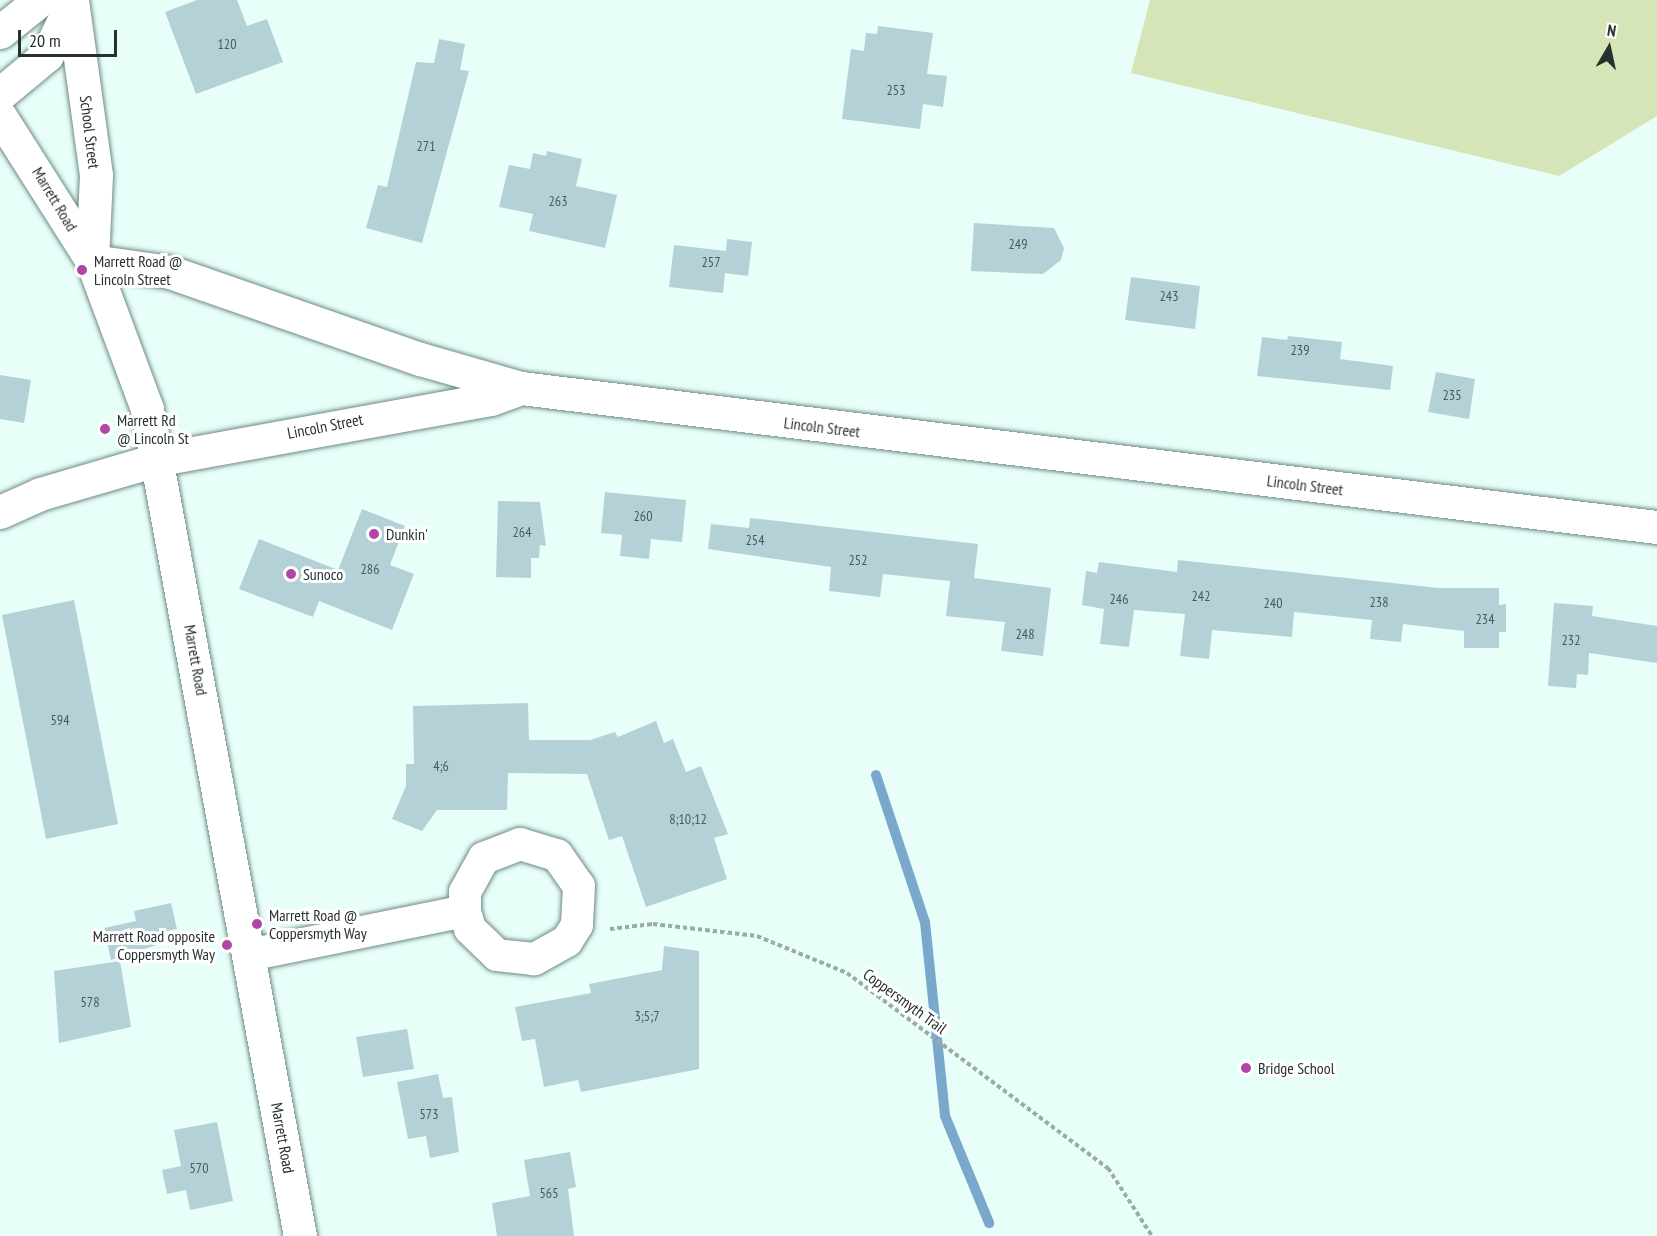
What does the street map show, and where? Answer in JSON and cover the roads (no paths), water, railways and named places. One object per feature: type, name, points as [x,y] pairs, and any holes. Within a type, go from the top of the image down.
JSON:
[{"type":"street","points":[[0,32],[40,0]]},
{"type":"street","name":"School Street","points":[[0,94],[47,55],[72,2]]},
{"type":"street","name":"School Street","points":[[72,2],[96,175],[92,261]]},
{"type":"street","name":"Marrett Road","points":[[0,116],[92,261],[118,318],[160,459],[300,1236]]},
{"type":"street","points":[[92,261],[170,272],[420,359],[521,388]]},
{"type":"street","name":"Lincoln Street","points":[[0,512],[40,494],[160,459],[491,399],[521,388],[1657,527]]},
{"type":"street","points":[[520,844],[557,855],[571,869],[581,906],[577,925],[552,953],[515,960],[482,944],[465,911],[465,891],[484,858],[520,844]]},
{"type":"street","points":[[249,955],[465,911]]},
{"type":"waterway","points":[[876,775],[925,922],[945,1116],[989,1223]]},
{"type":"place","name":"Marrett Road @ Lincoln Street","points":[[82,270]]},
{"type":"place","name":"Marrett Rd @ Lincoln St","points":[[105,429]]},
{"type":"place","name":"Dunkin'","points":[[374,534]]},
{"type":"place","name":"Sunoco","points":[[291,574]]},
{"type":"place","name":"Marrett Road @ Coppersmyth Way","points":[[257,924]]},
{"type":"place","name":"Marrett Road opposite Coppersmyth Way","points":[[227,945]]},
{"type":"place","name":"Bridge School","points":[[1246,1068]]}]
